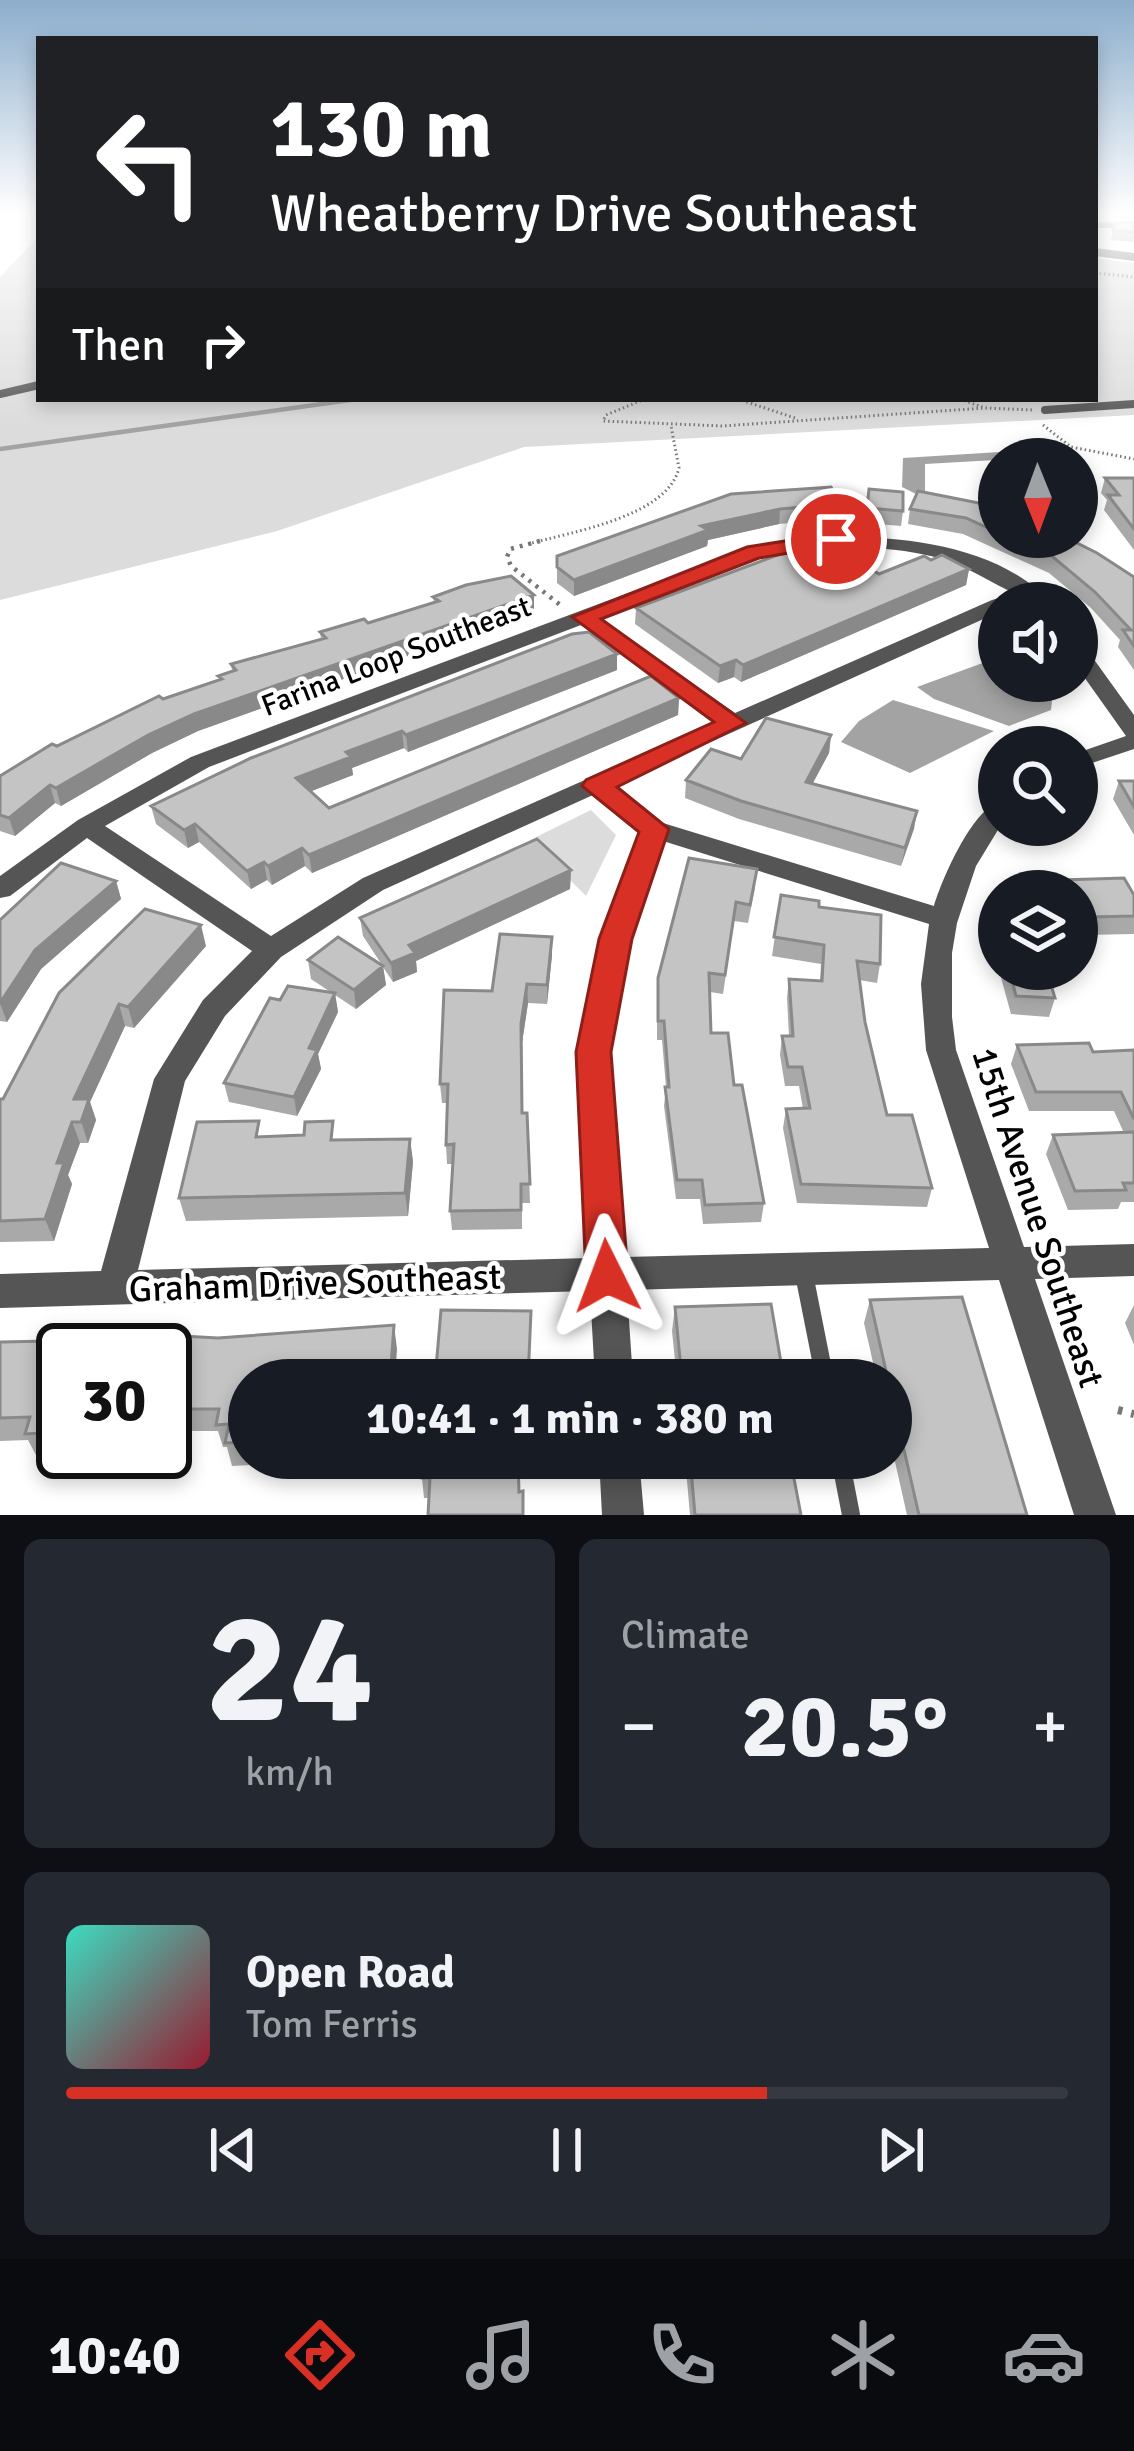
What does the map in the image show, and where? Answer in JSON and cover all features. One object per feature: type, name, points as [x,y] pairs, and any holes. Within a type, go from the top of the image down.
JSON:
[{"type":"street","name":"Farina Loop Southeast","points":[[0,889],[87,826],[200,762],[755,552],[836,539],[938,551],[1013,582]]},
{"type":"street","points":[[115,1288],[170,1079],[214,1008],[271,950],[373,884],[978,613]]},
{"type":"street","points":[[584,617],[733,723]]},
{"type":"street","points":[[1098,681],[1134,730]]},
{"type":"street","points":[[1098,753],[1134,742]]},
{"type":"street","points":[[596,786],[654,829],[940,918]]},
{"type":"street","points":[[87,826],[271,950]]},
{"type":"street","points":[[613,1359],[594,1052],[616,939],[654,829]]},
{"type":"street","name":"15th Avenue Southeast","points":[[978,839],[940,918],[934,974],[941,1049],[1095,1515]]},
{"type":"street","name":"Graham Drive Southeast","points":[[0,1291],[1134,1260]]},
{"type":"street","points":[[621,1479],[623,1515]]},
{"type":"lane","points":[[0,394],[36,386]]},
{"type":"lane","points":[[1045,410],[1134,404]]},
{"type":"lane","points":[[803,1268],[821,1359]]},
{"type":"lane","points":[[844,1479],[851,1515]]},
{"type":"path","points":[[638,402],[606,415],[603,421],[624,428],[985,408],[1045,410]]},
{"type":"path","points":[[747,402],[801,420]]},
{"type":"path","points":[[968,402],[985,408]]},
{"type":"path","points":[[584,617],[524,580],[507,557],[510,549],[655,502],[675,482],[679,466],[671,426]]},
{"type":"path","points":[[1042,426],[1052,440],[1066,446],[1134,459]]},
{"type":"path","points":[[1118,1410],[1134,1414]]},
{"type":"shaded area","points":[[0,286],[36,286],[36,402],[1098,402],[1098,286],[1134,286],[1134,415],[524,447],[277,531],[0,600]]},
{"type":"shaded area","points":[[978,453],[978,461],[925,464],[925,492],[916,494],[902,487],[903,458]]},
{"type":"shaded area","points":[[978,665],[978,702],[1052,702],[1051,710],[1009,726],[934,699],[917,687]]},
{"type":"shaded area","points":[[893,700],[978,726],[978,739],[910,773],[841,742],[859,721]]},
{"type":"shaded area","points":[[591,810],[616,835],[586,896],[530,840]]},
{"type":"building","points":[[1105,478],[1134,478],[1134,529],[1108,495],[1119,495]]},
{"type":"building","points":[[831,487],[839,504],[780,509],[701,526],[708,530],[574,580],[557,567],[557,556],[731,494]]},
{"type":"building","points":[[869,489],[903,492],[903,511],[867,508]]},
{"type":"building","points":[[918,491],[978,503],[978,523],[966,518],[910,509]]},
{"type":"building","points":[[827,542],[879,574],[924,556],[931,560],[942,555],[969,569],[743,665],[736,660],[720,666],[636,608],[791,550]]},
{"type":"building","points":[[1098,554],[1134,577],[1134,646],[1123,630],[1131,630],[1098,595],[1098,582],[1083,582],[1054,558],[1098,558]]},
{"type":"building","points":[[511,576],[534,595],[194,714],[56,788],[50,785],[9,818],[0,815],[0,776],[52,744],[57,746],[159,696],[163,699],[222,679],[218,676],[236,670],[231,664],[326,638],[320,632],[439,601],[433,597],[466,585]]},
{"type":"building","points":[[589,632],[617,654],[406,735],[402,731],[346,752],[351,757],[296,778],[329,808],[651,676],[679,698],[309,855],[302,848],[247,871],[195,824],[184,830],[151,806],[251,758],[572,634]]},
{"type":"building","points":[[766,718],[831,735],[806,782],[917,811],[905,848],[741,801],[686,780],[711,749],[741,759]]},
{"type":"building","points":[[1119,781],[1134,781],[1134,807]]},
{"type":"building","points":[[537,839],[571,870],[409,945],[415,953],[391,963],[360,918]]},
{"type":"building","points":[[689,858],[757,869],[750,905],[736,902],[725,975],[709,973],[711,1033],[728,1033],[734,1085],[742,1085],[764,1203],[705,1205],[702,1180],[677,1180],[665,1087],[669,1087],[664,1021],[658,1021],[658,978]]},
{"type":"building","points":[[61,863],[116,881],[35,950],[0,1003],[0,920]]},
{"type":"building","points":[[1124,878],[1134,895],[1134,916],[1098,917],[1098,879]]},
{"type":"building","points":[[781,895],[819,901],[819,907],[881,915],[880,964],[857,961],[865,1022],[887,1115],[912,1115],[932,1188],[801,1184],[786,1109],[810,1108],[802,1067],[788,1067],[782,1036],[793,1036],[789,979],[822,981],[824,945],[774,937]]},
{"type":"building","points":[[145,909],[201,925],[128,1007],[119,1004],[74,1099],[89,1099],[81,1122],[72,1122],[45,1219],[0,1221],[0,1099],[59,993]]},
{"type":"building","points":[[500,934],[552,937],[547,985],[527,984],[521,1024],[522,1113],[527,1113],[530,1184],[521,1184],[521,1210],[450,1211],[454,1144],[446,1145],[448,1084],[440,1084],[444,990],[492,991]]},
{"type":"building","points":[[338,937],[383,966],[354,990],[308,960]]},
{"type":"building","points":[[288,986],[335,993],[309,1048],[317,1050],[294,1097],[224,1083],[270,998],[280,1000]]},
{"type":"building","points":[[1014,990],[1053,990],[1055,998],[1016,996]]},
{"type":"building","points":[[1089,1043],[1093,1052],[1134,1050],[1134,1119],[1121,1092],[1036,1092],[1017,1045]]},
{"type":"building","points":[[259,1121],[256,1137],[304,1135],[305,1122],[333,1121],[331,1140],[410,1139],[405,1193],[179,1198],[197,1122]]},
{"type":"building","points":[[1134,1132],[1134,1183],[1123,1183],[1126,1190],[1075,1191],[1053,1135]]},
{"type":"building","points":[[962,1297],[1027,1515],[919,1515],[911,1479],[912,1359],[883,1359],[870,1300]]},
{"type":"building","points":[[771,1304],[780,1359],[680,1359],[675,1307]]},
{"type":"building","points":[[441,1310],[531,1311],[529,1359],[437,1359]]},
{"type":"building","points":[[394,1325],[392,1359],[228,1359],[228,1424],[216,1425],[219,1409],[192,1409],[192,1337]]},
{"type":"building","points":[[36,1341],[36,1433],[25,1434],[30,1417],[0,1418],[0,1342]]},
{"type":"building","points":[[430,1479],[519,1479],[519,1492],[523,1491],[523,1515],[428,1515]]},
{"type":"building","points":[[692,1479],[794,1479],[801,1515],[695,1515]]},
{"type":"waterway","points":[[0,449],[336,402]]},
{"type":"route","points":[[607,1276],[594,1052],[616,939],[654,829],[596,786],[733,723],[584,617],[755,552],[836,539]]}]
